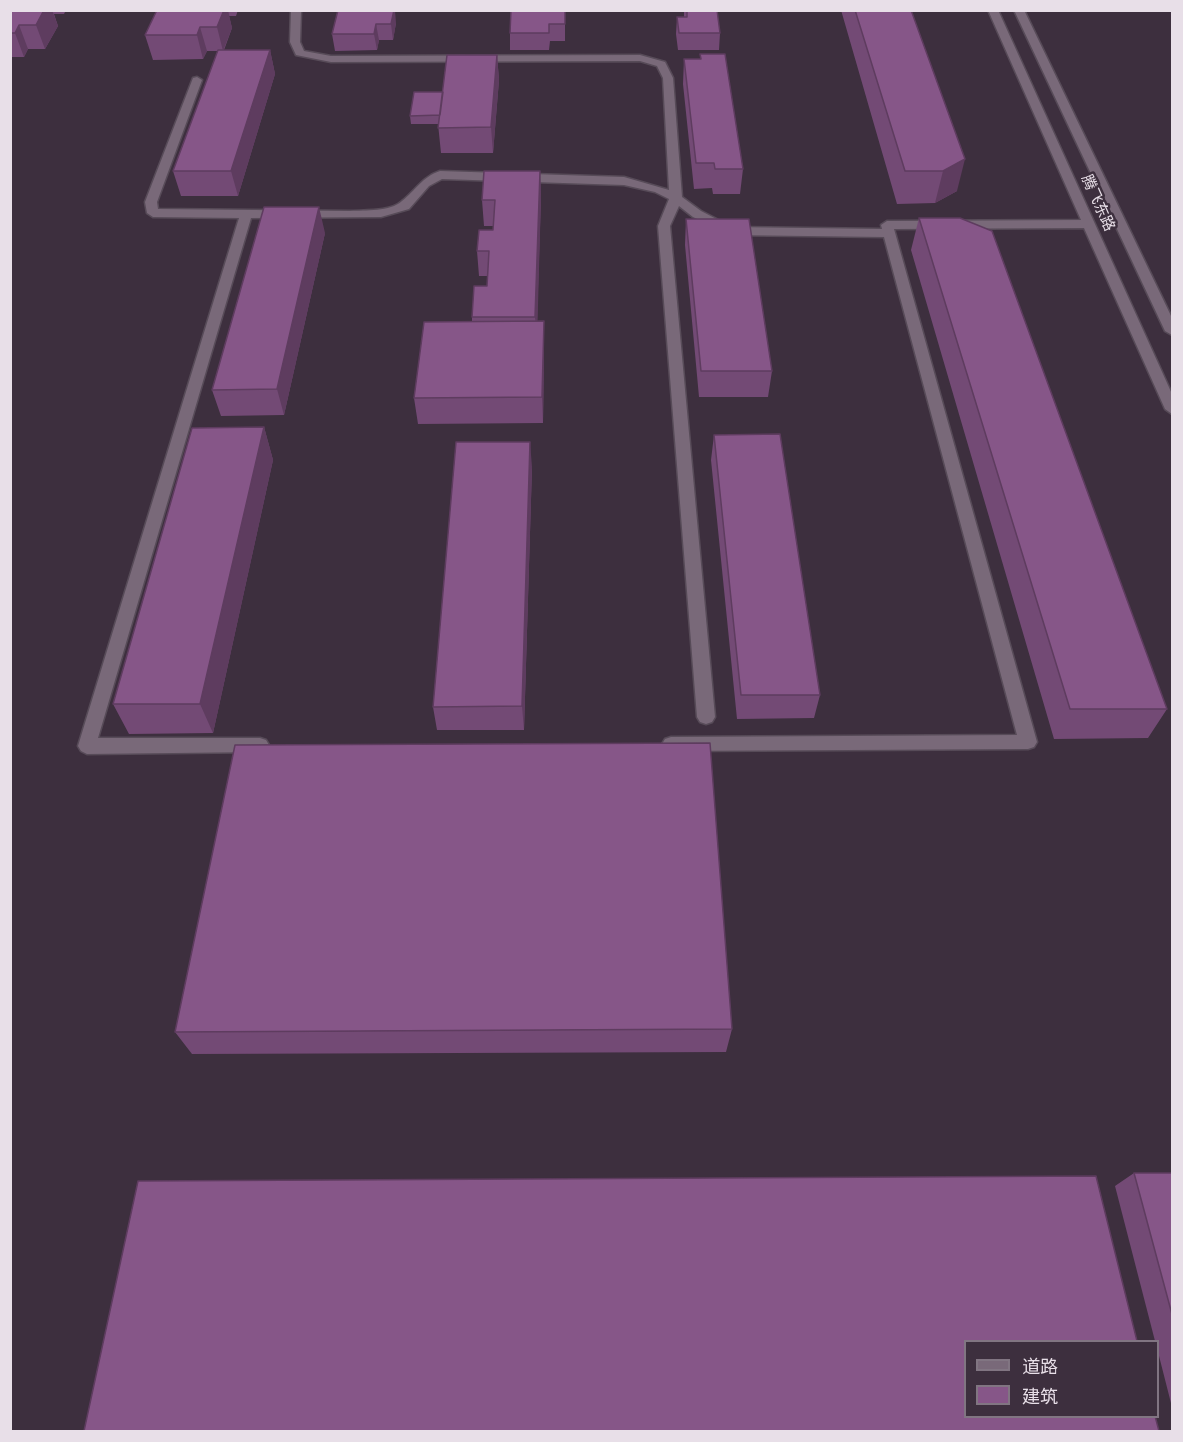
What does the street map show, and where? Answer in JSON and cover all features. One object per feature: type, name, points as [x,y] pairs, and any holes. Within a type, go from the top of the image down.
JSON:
[{"type":"street","points":[[296,10],[295,42],[300,52],[313,57],[640,58],[661,64],[668,78],[676,198],[664,226],[706,717]]},
{"type":"street","name":"腾飞东路","points":[[993,10],[1173,409]]},
{"type":"street","name":"腾飞东路","points":[[1019,10],[1173,331]]},
{"type":"street","points":[[197,80],[152,202],[153,213],[350,215],[381,213],[405,206],[424,183],[440,175],[624,181],[659,189],[676,198],[697,214],[730,231],[889,233]]},
{"type":"street","points":[[246,214],[87,746],[278,745]]},
{"type":"street","points":[[659,744],[1028,742],[887,225],[1089,224]]},
{"type":"building","points":[[10,10],[44,10],[36,25],[19,25],[15,33],[10,33]]},
{"type":"building","points":[[157,10],[224,10],[217,27],[200,27],[197,35],[145,35]]},
{"type":"building","points":[[338,10],[394,10],[391,24],[376,24],[374,34],[332,34]]},
{"type":"building","points":[[511,10],[565,10],[565,24],[549,24],[549,33],[510,33]]},
{"type":"building","points":[[687,10],[717,10],[720,33],[679,33],[677,17],[687,17]]},
{"type":"building","points":[[855,10],[911,10],[965,159],[943,171],[905,171]]},
{"type":"building","points":[[218,50],[270,50],[231,171],[173,171]]},
{"type":"building","points":[[700,54],[725,54],[743,169],[715,169],[714,163],[696,163],[684,59],[701,59]]},
{"type":"building","points":[[447,55],[497,55],[491,127],[438,128]]},
{"type":"building","points":[[414,92],[443,92],[440,115],[410,116]]},
{"type":"building","points":[[484,171],[540,171],[535,317],[472,317],[474,286],[487,286],[489,251],[477,251],[479,230],[493,230],[495,200],[482,200]]},
{"type":"building","points":[[264,207],[319,207],[277,389],[212,390]]},
{"type":"building","points":[[919,218],[960,218],[992,231],[1167,709],[1070,709]]},
{"type":"building","points":[[686,219],[749,219],[772,371],[701,371]]},
{"type":"building","points":[[544,321],[542,397],[414,398],[424,322]]},
{"type":"building","points":[[264,427],[200,704],[113,704],[192,428]]},
{"type":"building","points":[[780,434],[820,695],[741,695],[714,435]]},
{"type":"building","points":[[456,442],[530,442],[522,706],[433,707]]},
{"type":"building","points":[[710,743],[732,1029],[175,1032],[235,745]]},
{"type":"building","points":[[1134,1173],[1173,1173],[1173,1318]]},
{"type":"building","points":[[1096,1176],[1137,1340],[964,1340],[964,1418],[1156,1418],[1159,1431],[84,1431],[138,1181]]}]
